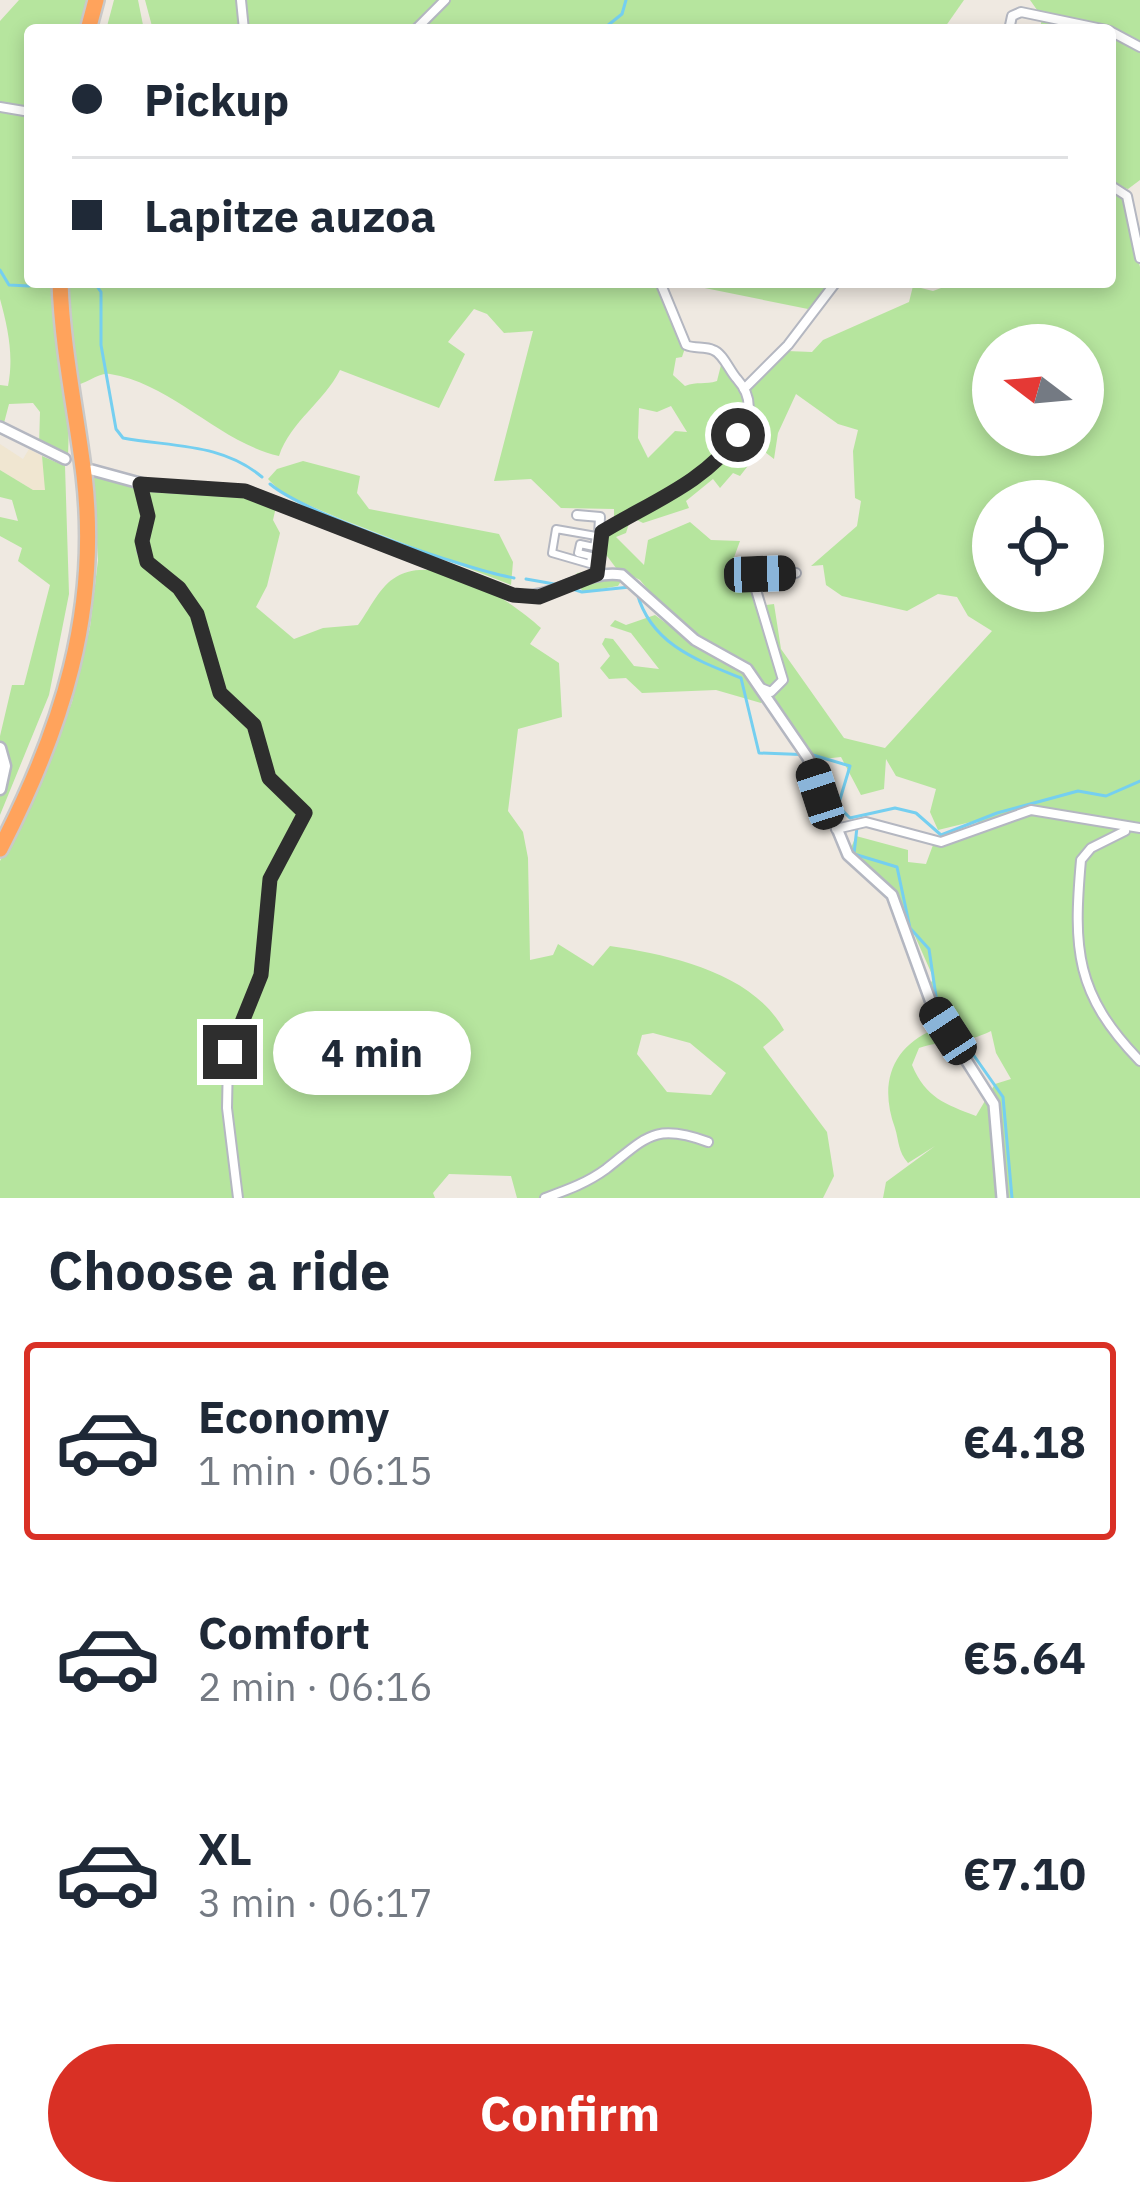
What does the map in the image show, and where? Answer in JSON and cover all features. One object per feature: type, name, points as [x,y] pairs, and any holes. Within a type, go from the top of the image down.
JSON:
[{"type":"highway","points":[[0,828],[52,711],[77,586],[76,501],[51,288]]},
{"type":"highway","points":[[0,848],[55,734],[84,608],[86,497],[61,288]]},
{"type":"main road","points":[[0,748],[5,766],[0,789]]},
{"type":"street","points":[[421,24],[445,0]]},
{"type":"street","points":[[1010,24],[1012,16],[1021,12],[1076,24]]},
{"type":"street","points":[[1116,189],[1127,196],[1140,258]]},
{"type":"street","points":[[602,532],[672,494],[725,453],[744,423],[744,389],[716,352],[686,345],[662,288]]},
{"type":"street","points":[[744,389],[788,346],[832,288]]},
{"type":"street","points":[[0,427],[65,459]]},
{"type":"street","points":[[92,470],[140,484],[245,491],[513,595],[539,597],[597,574],[622,575],[694,640],[747,669],[806,754],[848,855],[892,895],[933,1008],[994,1104],[1002,1198]]},
{"type":"street","points":[[140,484],[148,516],[142,541],[147,562],[179,588],[197,614],[220,693],[254,725],[269,778],[305,813],[270,879],[261,975],[228,1058],[227,1108],[238,1198]]},
{"type":"street","points":[[578,515],[600,517],[597,574]]},
{"type":"street","points":[[556,529],[596,536],[594,547],[580,544],[578,553],[591,556],[590,563],[552,553],[556,529]]},
{"type":"street","points":[[760,688],[771,692],[783,680],[753,580],[760,574],[796,573]]},
{"type":"street","points":[[835,829],[866,822],[933,842],[1031,810],[1138,827]]},
{"type":"street","points":[[1138,827],[1090,848],[1081,860],[1079,970],[1098,1011],[1140,1061]]},
{"type":"street","points":[[545,1198],[592,1178],[644,1136],[664,1132],[708,1142]]},
{"type":"shaded area","points":[[0,444],[23,459],[29,449],[42,456],[46,490],[33,490],[0,470]]},
{"type":"green space","points":[[19,0],[87,0],[81,24],[24,24],[24,288],[666,288],[686,345],[682,357],[676,358],[673,375],[685,386],[717,381],[722,361],[746,390],[787,351],[812,352],[823,340],[909,302],[912,288],[1116,288],[1116,191],[1123,195],[1140,267],[1140,1198],[883,1198],[886,1182],[935,1146],[908,1163],[899,1146],[888,1096],[899,1057],[935,1029],[923,990],[934,979],[910,925],[900,925],[885,887],[848,855],[856,836],[908,850],[908,862],[926,864],[933,845],[985,827],[975,821],[938,830],[930,812],[936,789],[896,776],[886,759],[884,789],[861,795],[841,757],[814,760],[768,698],[761,703],[716,690],[642,693],[626,678],[609,679],[600,668],[610,656],[602,644],[605,638],[613,639],[634,666],[659,669],[631,633],[610,626],[615,620],[626,625],[655,615],[691,642],[640,580],[626,573],[618,586],[583,592],[574,578],[577,573],[616,568],[601,548],[603,524],[614,517],[614,509],[561,508],[531,479],[494,481],[533,331],[504,333],[487,314],[474,309],[448,342],[465,354],[439,408],[340,370],[291,432],[279,456],[236,439],[154,389],[101,375],[70,386],[68,457],[39,446],[40,412],[33,403],[9,404],[4,423],[0,420],[0,385],[8,386],[10,364],[0,299],[0,21]],"holes":[[[796,394],[838,424],[858,430],[853,451],[855,498],[861,501],[857,526],[811,566],[823,565],[826,585],[842,596],[907,611],[938,594],[957,597],[968,616],[992,631],[885,748],[844,738],[781,649],[774,604],[759,606],[757,594],[725,582],[740,541],[711,540],[690,522],[648,540],[644,565],[616,537],[626,533],[631,517],[643,523],[689,508],[686,501],[713,479],[720,488],[733,473],[740,476],[761,449],[774,459],[778,433]],[[671,406],[687,432],[675,431],[648,458],[638,438],[639,408],[657,412]],[[991,1031],[996,1053],[1011,1079],[995,1084],[976,1116],[938,1098],[912,1065],[919,1048]]]},
{"type":"green space","points":[[114,0],[138,0],[143,24],[108,24]]},
{"type":"green space","points":[[145,0],[964,0],[947,24],[151,24]]},
{"type":"green space","points":[[1030,0],[1140,0],[1140,180],[1128,189],[1116,186],[1116,24],[1041,24],[1042,17]]},
{"type":"green space","points":[[705,288],[827,288],[808,309]]},
{"type":"green space","points":[[42,456],[65,466],[69,594],[49,695],[0,815],[0,736],[12,685],[24,685],[50,585],[18,561],[22,548],[0,536],[0,517],[18,521],[12,500],[0,497],[0,470],[33,490],[45,490]]},
{"type":"green space","points":[[303,461],[360,476],[357,493],[369,509],[499,534],[513,562],[511,585],[283,494],[268,479],[277,469]]},
{"type":"green space","points":[[92,470],[147,489],[227,493],[276,507],[273,520],[280,533],[267,586],[256,607],[294,639],[323,628],[358,625],[393,579],[410,571],[429,570],[492,592],[541,628],[530,644],[559,663],[562,717],[518,729],[508,811],[523,832],[528,858],[530,960],[553,955],[558,944],[593,966],[610,946],[708,970],[752,994],[784,1030],[763,1047],[827,1132],[834,1176],[823,1198],[517,1198],[511,1176],[449,1174],[433,1193],[435,1198],[0,1198],[0,861],[42,780],[72,702],[90,627],[98,560]],"holes":[[[653,1033],[690,1043],[726,1073],[711,1095],[667,1092],[637,1054],[642,1035]]]},
{"type":"waterway","points":[[610,24],[622,14],[626,0]]},
{"type":"waterway","points":[[0,270],[9,285],[24,286]]},
{"type":"waterway","points":[[98,288],[101,345],[116,429],[123,438],[213,452],[262,477]]},
{"type":"waterway","points":[[270,484],[316,510],[387,539],[514,578]]},
{"type":"waterway","points":[[526,579],[560,585]]},
{"type":"waterway","points":[[569,588],[582,592],[630,587]]},
{"type":"waterway","points":[[637,593],[664,638],[692,657],[741,678],[759,753],[813,755],[850,766],[838,806],[850,818],[895,808],[916,813],[941,835],[997,813],[1078,791],[1106,796],[1140,781]]},
{"type":"waterway","points":[[857,827],[854,854],[897,867],[910,928],[929,949],[937,1003],[1003,1097],[1012,1198]]},
{"type":"route","points":[[230,1052],[261,975],[270,879],[305,813],[269,778],[254,725],[220,693],[210,672],[205,630],[197,614],[179,588],[147,562],[142,541],[148,516],[140,484],[245,491],[530,598],[597,574],[602,532],[672,494],[725,453],[738,435]]}]
